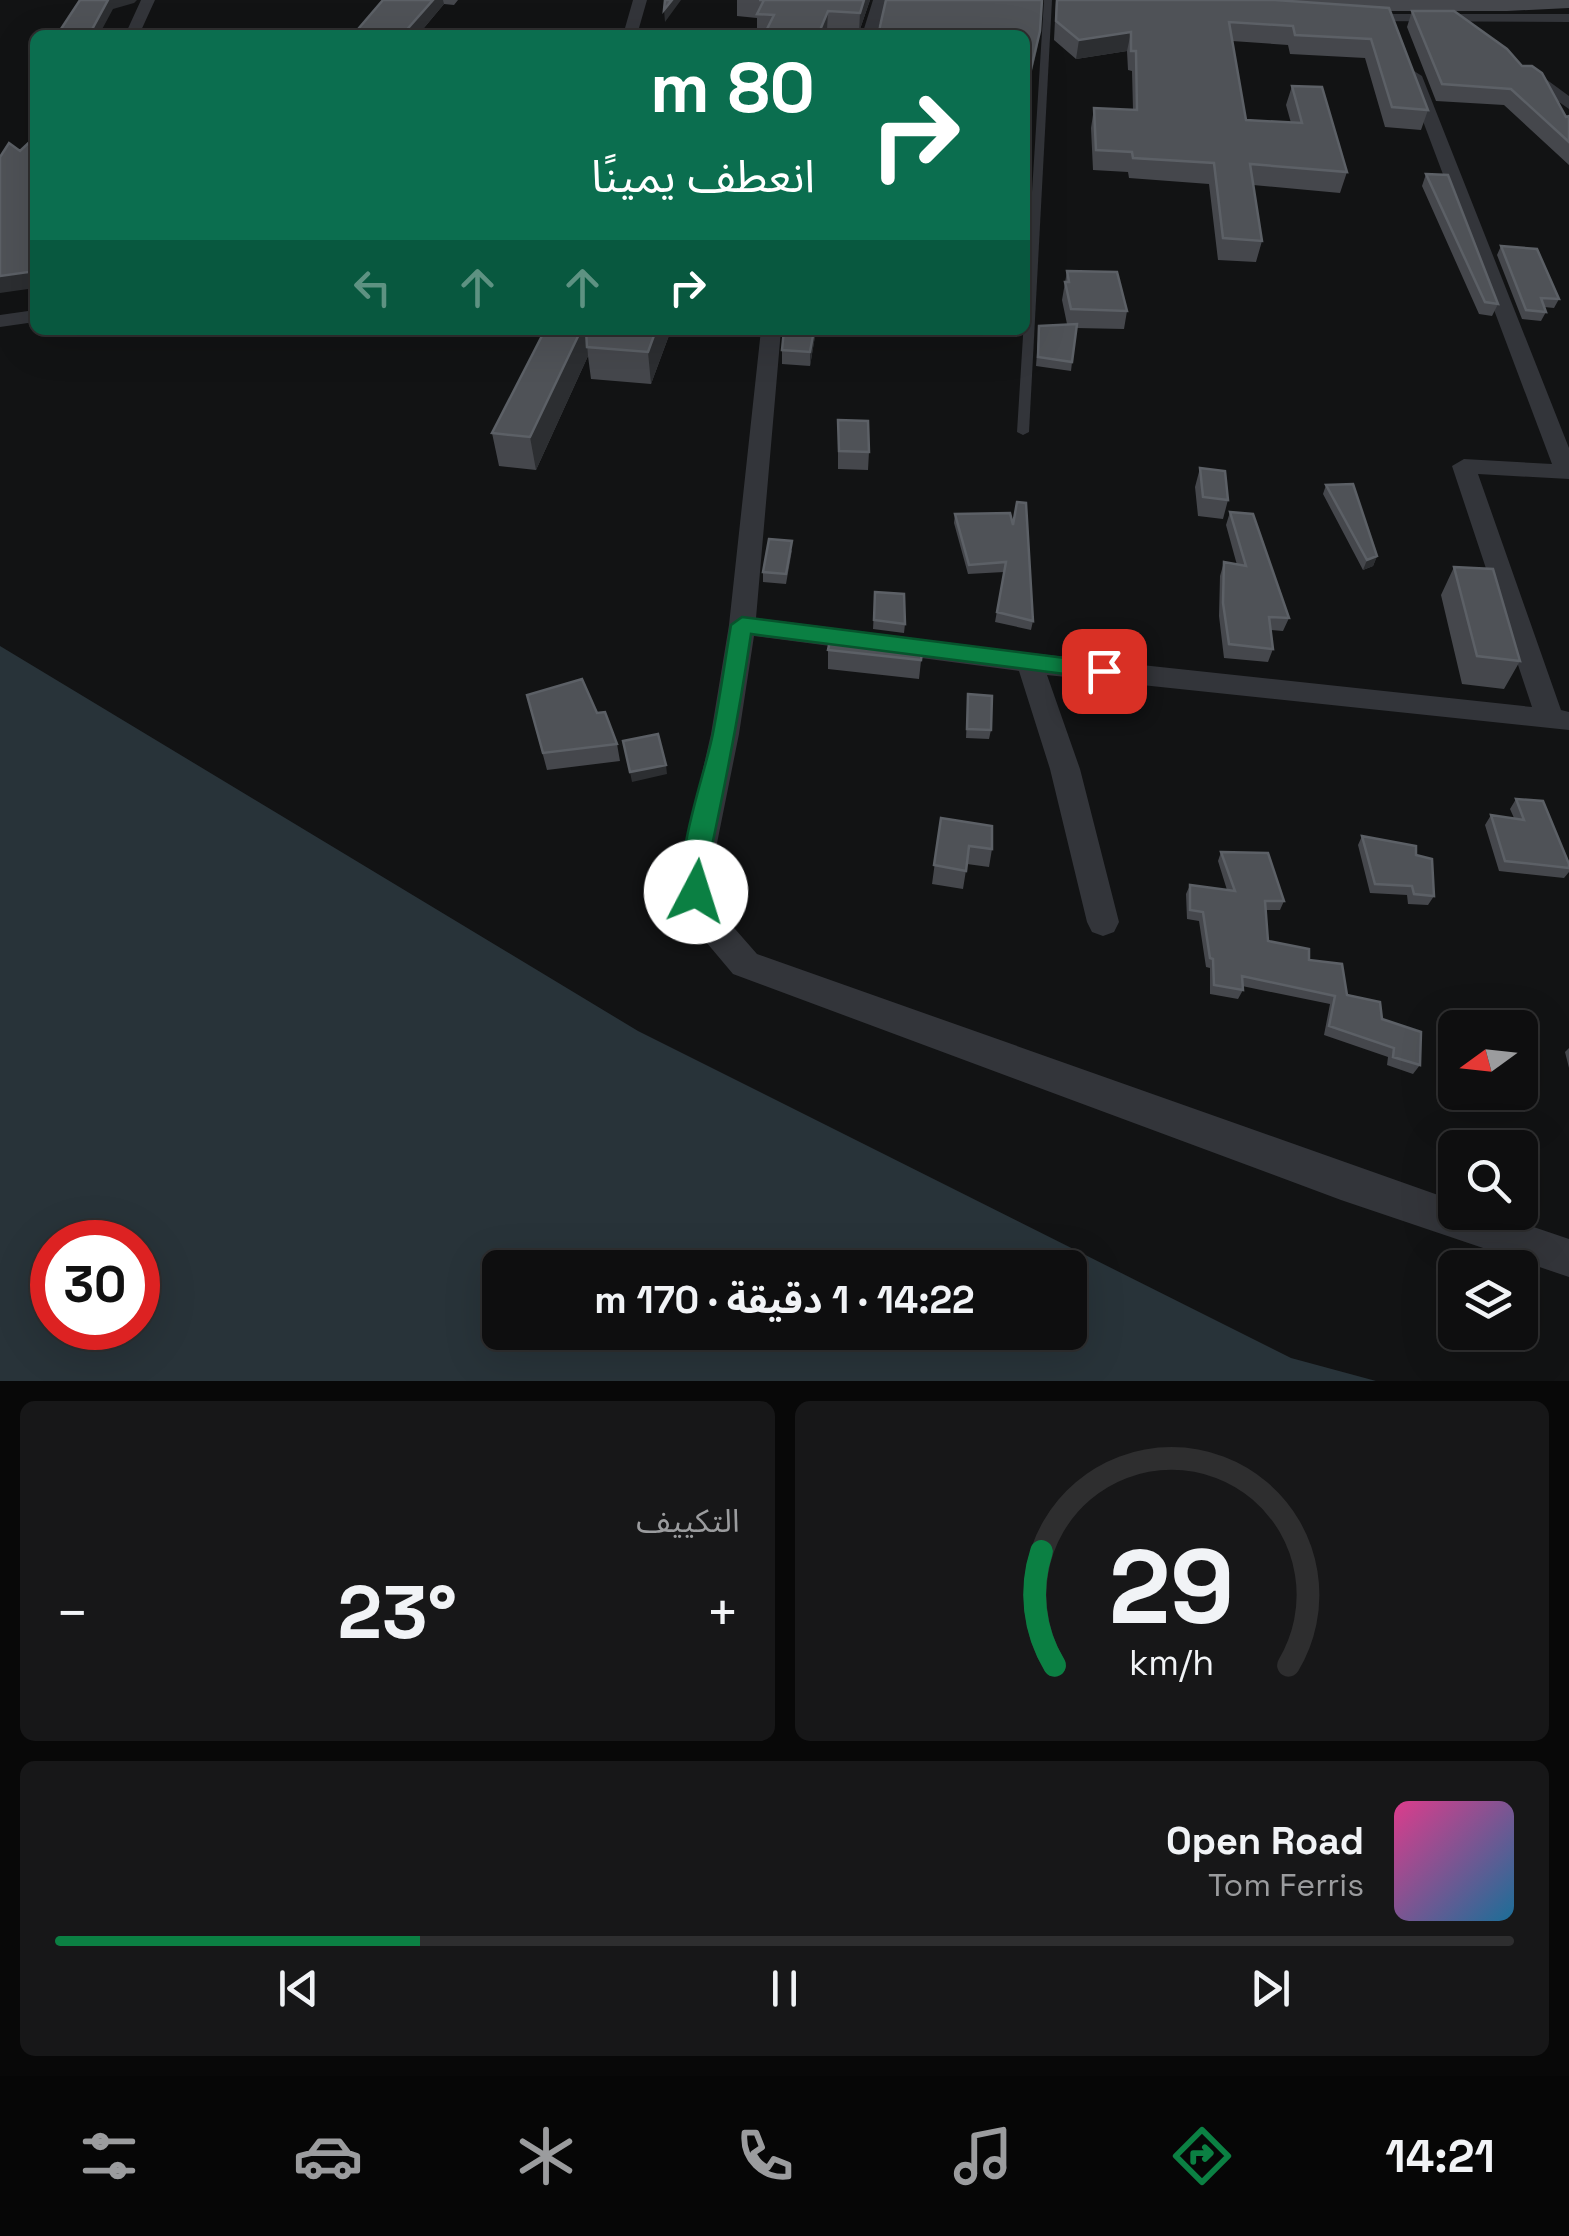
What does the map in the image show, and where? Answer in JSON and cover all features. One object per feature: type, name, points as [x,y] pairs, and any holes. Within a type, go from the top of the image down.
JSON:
[{"type":"street","points":[[134,30],[148,0]]},
{"type":"street","points":[[631,30],[640,0]]},
{"type":"street","points":[[871,30],[880,0]]},
{"type":"street","points":[[1428,0],[1462,25]]},
{"type":"street","points":[[1529,0],[1551,18]]},
{"type":"street","points":[[1343,16],[1399,37],[1462,25],[1569,18]]},
{"type":"street","points":[[742,625],[1030,662],[1560,721],[1464,469],[1467,464],[1568,472],[1399,37]]},
{"type":"street","points":[[1512,62],[1569,104]]},
{"type":"street","points":[[0,321],[30,317]]},
{"type":"street","points":[[771,335],[742,625],[725,734],[694,878],[707,920],[744,964],[1340,1182],[1569,1258]]},
{"type":"street","points":[[1030,662],[1065,769],[1102,922]]},
{"type":"lane","points":[[1030,311],[1048,0]]},
{"type":"lane","points":[[1023,432],[1029,335]]},
{"type":"shaded area","points":[[0,646],[638,1031],[1075,1250],[482,1250],[482,1350],[1087,1350],[1087,1256],[1291,1358],[1376,1381],[0,1381]]},
{"type":"building","points":[[80,0],[108,0],[92,30],[60,30]]},
{"type":"building","points":[[383,0],[433,0],[406,30],[357,30]]},
{"type":"building","points":[[764,0],[864,0],[860,13],[828,11],[820,30],[766,30],[774,15],[757,14]]},
{"type":"building","points":[[886,0],[1042,0],[1040,31],[1030,73],[1030,30],[879,30]]},
{"type":"building","points":[[1057,0],[1275,0],[1389,8],[1428,110],[1392,107],[1371,39],[1295,35],[1293,26],[1229,22],[1246,120],[1302,123],[1292,86],[1322,87],[1347,172],[1250,164],[1262,241],[1223,238],[1214,163],[1133,158],[1132,152],[1096,150],[1094,108],[1137,110],[1136,51],[1131,51],[1131,32],[1079,40],[1056,21]]},
{"type":"building","points":[[1412,11],[1454,11],[1507,49],[1522,66],[1532,66],[1542,73],[1566,117],[1569,116],[1569,142],[1511,89],[1442,84]]},
{"type":"building","points":[[30,142],[30,267],[29,272],[0,276],[0,157],[9,143],[20,151]]},
{"type":"building","points":[[1426,174],[1448,175],[1498,304],[1485,302]]},
{"type":"building","points":[[1501,246],[1537,249],[1559,299],[1541,298],[1546,312],[1526,310]]},
{"type":"building","points":[[1067,271],[1117,272],[1127,311],[1071,309],[1065,282],[1069,282]]},
{"type":"building","points":[[1077,324],[1072,362],[1038,357],[1039,326]]},
{"type":"building","points":[[542,335],[579,335],[530,437],[492,433]]},
{"type":"building","points":[[586,335],[654,335],[648,352],[587,347]]},
{"type":"building","points":[[784,335],[813,335],[810,352],[782,350]]},
{"type":"building","points":[[838,420],[868,421],[869,452],[839,451]]},
{"type":"building","points":[[1200,468],[1225,471],[1228,500],[1203,497]]},
{"type":"building","points":[[1353,484],[1377,556],[1367,560],[1326,485]]},
{"type":"building","points":[[1017,502],[1026,503],[1033,621],[997,612],[1006,562],[969,565],[955,514],[1010,513],[1013,525]]},
{"type":"building","points":[[1230,512],[1253,514],[1289,618],[1269,617],[1273,649],[1229,644],[1223,603],[1224,562],[1246,566]]},
{"type":"building","points":[[769,539],[792,541],[786,574],[763,572]]},
{"type":"building","points":[[1454,567],[1493,569],[1520,661],[1477,656]]},
{"type":"building","points":[[875,592],[904,594],[905,624],[874,620]]},
{"type":"building","points":[[832,631],[923,643],[921,660],[828,650]]},
{"type":"building","points":[[582,679],[597,713],[605,712],[617,744],[543,753],[527,695]]},
{"type":"building","points":[[968,694],[992,696],[991,730],[967,729]]},
{"type":"building","points":[[658,734],[666,765],[630,772],[623,741]]},
{"type":"building","points":[[1516,799],[1543,801],[1569,868],[1505,861],[1491,815],[1524,820]]},
{"type":"building","points":[[941,818],[992,826],[992,849],[969,846],[966,871],[934,865]]},
{"type":"building","points":[[1362,836],[1416,846],[1416,855],[1432,859],[1434,896],[1414,894],[1412,886],[1375,884]]},
{"type":"building","points":[[1221,852],[1268,853],[1284,901],[1265,901],[1268,941],[1309,949],[1309,960],[1342,964],[1347,995],[1380,1002],[1382,1019],[1421,1032],[1420,1065],[1393,1057],[1394,1048],[1329,1026],[1335,996],[1242,976],[1243,990],[1214,985],[1203,912],[1190,910],[1190,885],[1235,891]]},
{"type":"route","points":[[696,892],[696,864],[725,734],[742,625],[1104,671]]}]
